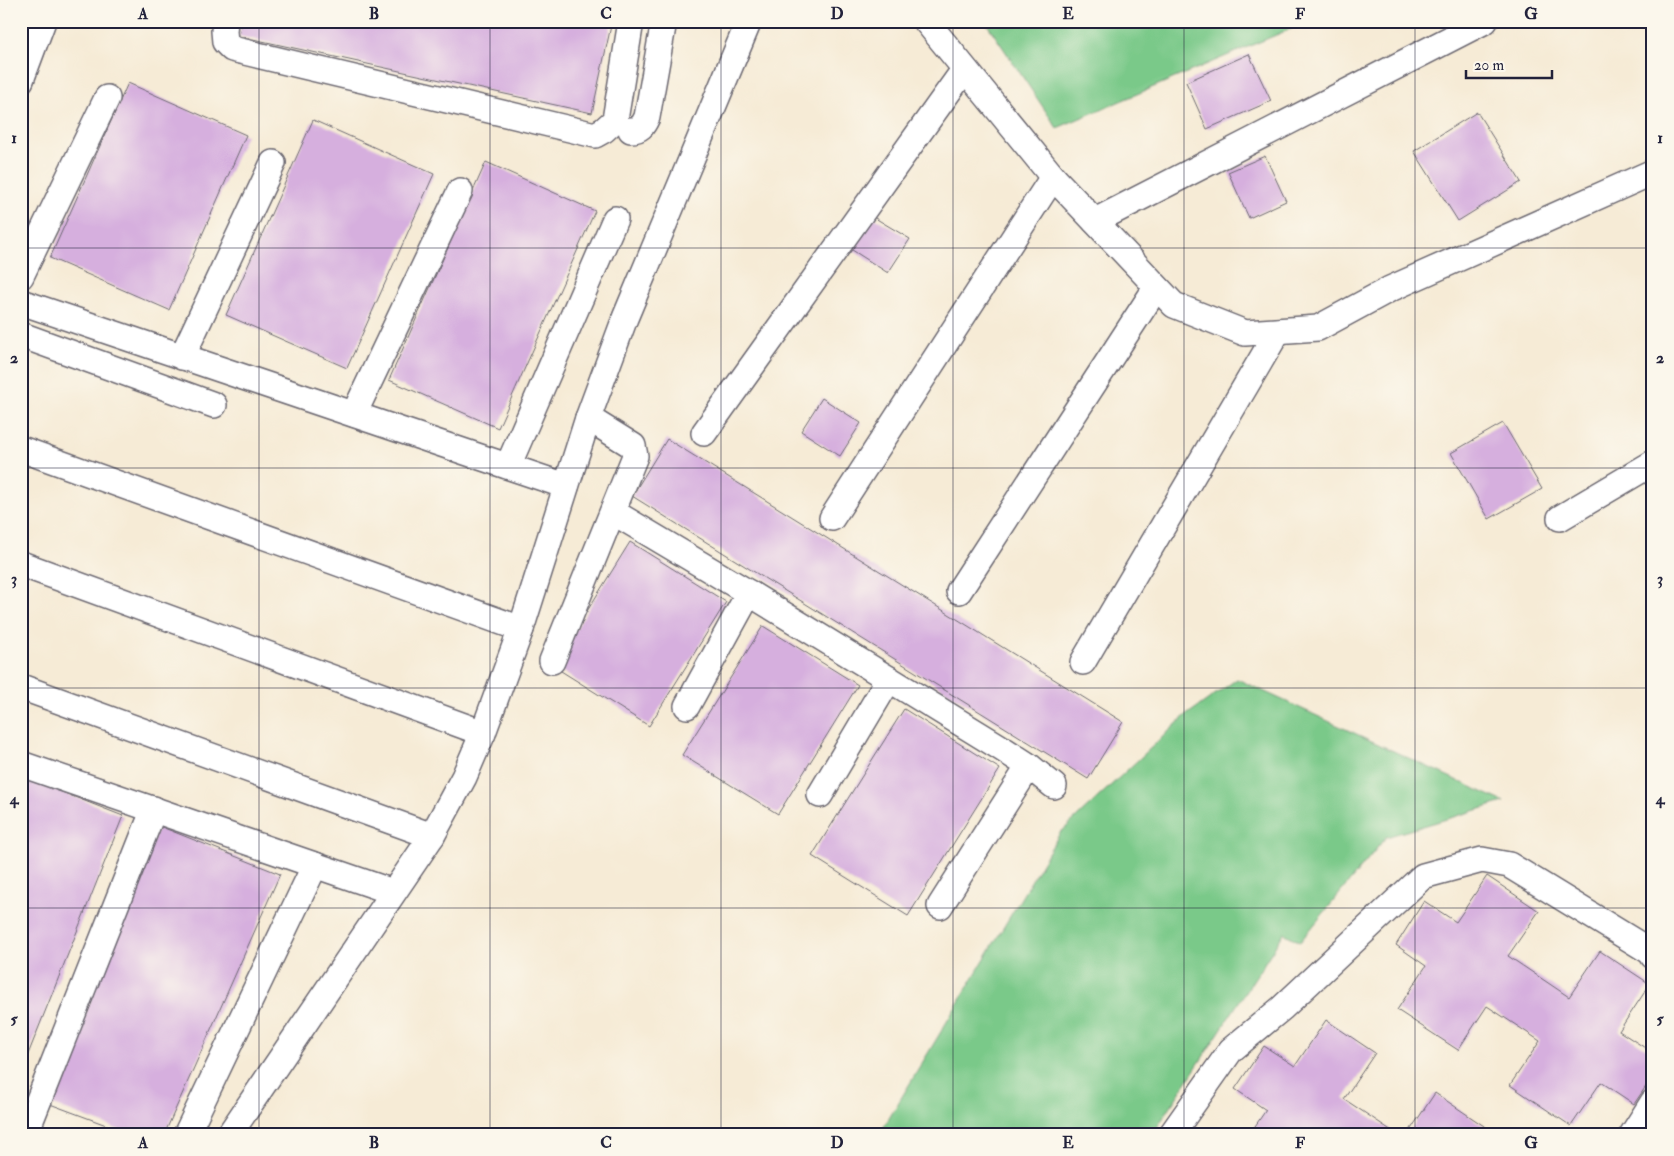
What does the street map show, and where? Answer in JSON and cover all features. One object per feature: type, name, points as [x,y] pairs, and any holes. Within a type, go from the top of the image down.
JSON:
[{"type":"street","points":[[21,80],[43,21]]},
{"type":"street","points":[[225,21],[225,42],[232,49],[594,134],[604,130],[615,120],[632,21]]},
{"type":"street","points":[[631,130],[638,130],[647,117],[664,21]]},
{"type":"street","points":[[926,21],[1053,178],[1156,288],[1174,305],[1245,333],[1318,328],[1390,289],[1653,172]]},
{"type":"street","points":[[1095,221],[1485,21]]},
{"type":"street","points":[[229,1135],[432,836],[464,777],[483,733],[521,629],[588,418],[625,318],[741,23]]},
{"type":"street","points":[[704,433],[964,70]]},
{"type":"street","points":[[21,276],[107,98]]},
{"type":"street","points":[[182,357],[273,163]]},
{"type":"street","points":[[832,518],[1053,178]]},
{"type":"street","points":[[354,414],[460,191]]},
{"type":"street","points":[[508,466],[615,220]]},
{"type":"street","points":[[959,591],[1156,288]]},
{"type":"street","points":[[21,302],[566,486]]},
{"type":"street","points":[[1083,662],[1278,331]]},
{"type":"street","points":[[21,335],[214,405]]},
{"type":"street","points":[[552,661],[635,456],[633,446],[588,418]]},
{"type":"street","points":[[21,449],[521,629]]},
{"type":"street","points":[[1560,518],[1653,463]]},
{"type":"street","points":[[613,512],[749,592],[1029,766],[1054,786]]},
{"type":"street","points":[[21,564],[483,733]]},
{"type":"street","points":[[687,706],[749,592]]},
{"type":"street","points":[[820,795],[889,679]]},
{"type":"street","points":[[21,687],[432,836]]},
{"type":"street","points":[[21,764],[393,892]]},
{"type":"street","points":[[940,906],[1029,766]]},
{"type":"street","points":[[25,1135],[154,810]]},
{"type":"street","points":[[1171,1135],[1231,1050],[1282,1008],[1423,876],[1482,860],[1509,865],[1651,952],[1653,956]]},
{"type":"street","points":[[186,1135],[315,865]]},
{"type":"street","points":[[1632,1135],[1653,1102]]},
{"type":"green space","points":[[985,21],[1309,21],[1057,128]]},
{"type":"green space","points":[[1237,679],[1504,802],[1386,837],[1300,942],[1284,933],[1152,1135],[879,1135],[1060,833],[1185,716]]},
{"type":"building","points":[[242,21],[612,21],[592,113],[239,36]]},
{"type":"building","points":[[1249,54],[1271,101],[1207,129],[1186,82]]},
{"type":"building","points":[[128,83],[246,135],[169,310],[50,258]]},
{"type":"building","points":[[1477,112],[1521,182],[1458,221],[1414,151]]},
{"type":"building","points":[[313,120],[434,174],[347,368],[226,315]]},
{"type":"building","points":[[1265,156],[1286,201],[1249,218],[1228,172]]},
{"type":"building","points":[[486,162],[595,211],[498,428],[389,380]]},
{"type":"building","points":[[870,215],[910,239],[888,273],[849,248]]},
{"type":"building","points":[[822,398],[861,423],[840,456],[801,431]]},
{"type":"building","points":[[1503,423],[1542,489],[1489,519],[1451,453]]},
{"type":"building","points":[[667,439],[1123,722],[1088,779],[632,496]]},
{"type":"building","points":[[630,542],[726,602],[649,726],[553,666]]},
{"type":"building","points":[[763,626],[858,685],[778,814],[682,755]]},
{"type":"building","points":[[904,709],[1000,769],[908,916],[812,856]]},
{"type":"building","points":[[21,776],[123,816],[21,1072]]},
{"type":"building","points":[[159,826],[280,874],[164,1135],[133,1135],[50,1104]]},
{"type":"building","points":[[1487,876],[1539,911],[1508,956],[1569,997],[1600,951],[1650,984],[1619,1031],[1653,1053],[1653,1076],[1634,1104],[1601,1082],[1571,1126],[1510,1085],[1540,1041],[1487,1006],[1458,1050],[1397,1010],[1426,966],[1396,945],[1424,901],[1456,922]]},
{"type":"building","points":[[1326,1020],[1375,1053],[1344,1099],[1398,1135],[1249,1135],[1266,1110],[1235,1089],[1264,1046],[1295,1066]]},
{"type":"building","points":[[1435,1093],[1487,1128],[1482,1135],[1407,1135]]}]
